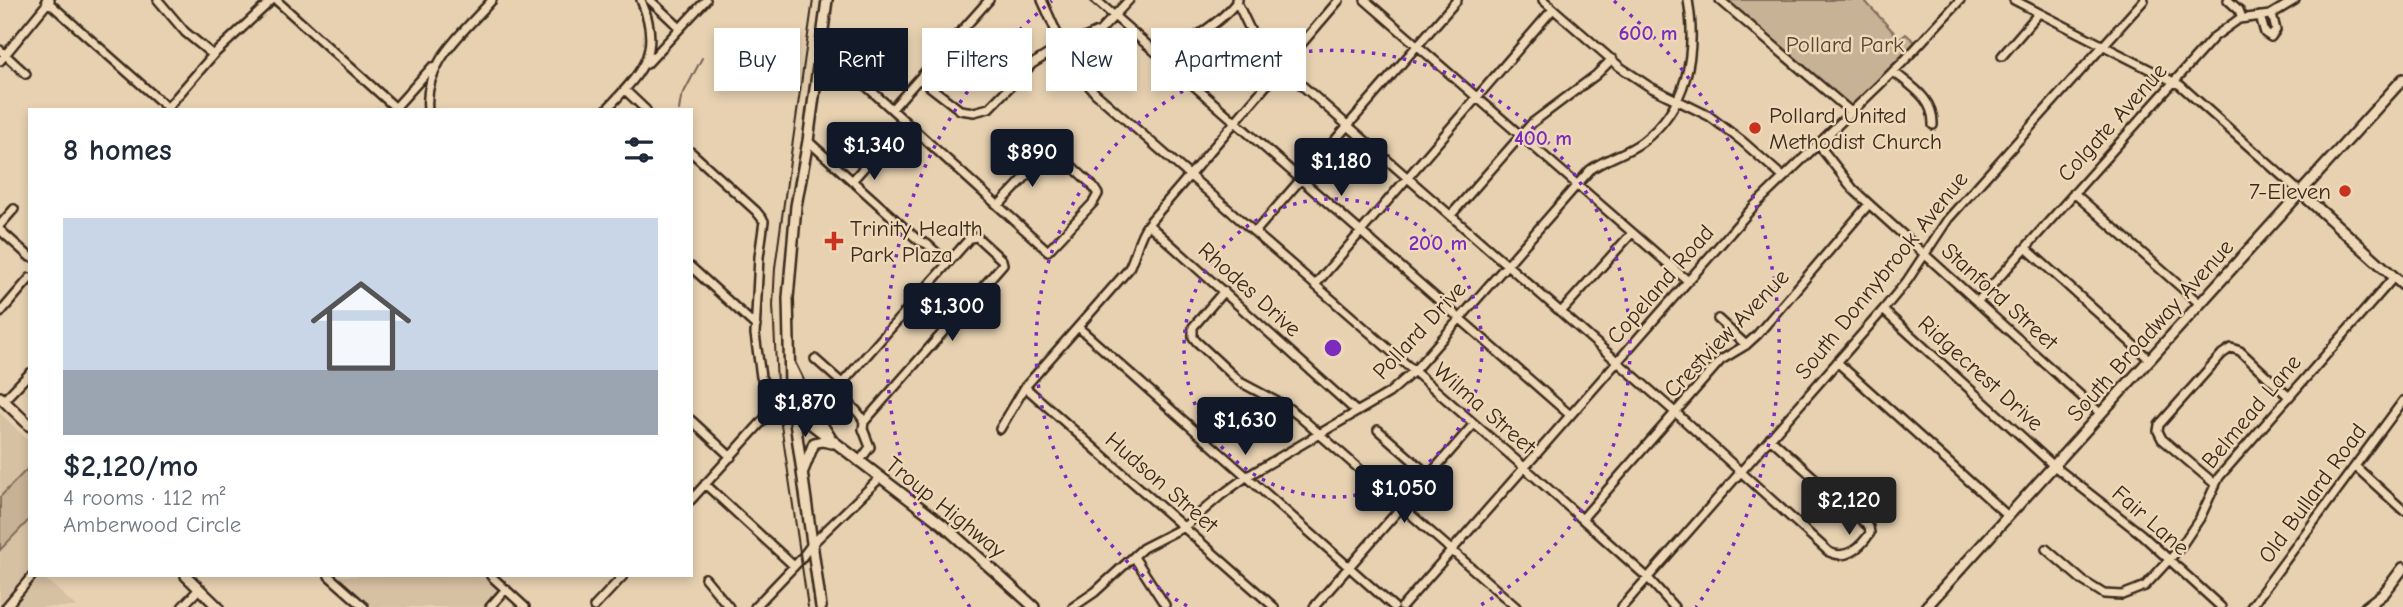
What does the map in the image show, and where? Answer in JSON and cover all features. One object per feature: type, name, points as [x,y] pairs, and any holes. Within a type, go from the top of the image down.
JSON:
[{"type":"main road","points":[[823,28],[827,0]]},
{"type":"main road","name":"South Broadway Avenue","points":[[1926,607],[2403,79]]},
{"type":"main road","points":[[814,91],[789,270],[789,361],[821,607]]},
{"type":"main road","points":[[2300,192],[2403,285]]},
{"type":"main road","points":[[789,361],[810,406],[835,444]]},
{"type":"main road","points":[[2,399],[28,424]]},
{"type":"main road","name":"Troup Highway","points":[[794,411],[943,525],[1034,607]]},
{"type":"main road","points":[[802,472],[814,443],[822,441],[835,444]]},
{"type":"main road","points":[[2366,607],[2384,593],[2403,568]]},
{"type":"main road","points":[[187,577],[218,607]]},
{"type":"street","points":[[159,0],[185,32],[213,55]]},
{"type":"street","points":[[169,108],[213,55],[274,0],[396,108]]},
{"type":"street","points":[[398,108],[492,0]]},
{"type":"street","points":[[641,0],[649,22],[650,35],[648,55],[642,70]]},
{"type":"street","points":[[650,0],[680,28]]},
{"type":"street","points":[[608,108],[706,0]]},
{"type":"street","points":[[892,109],[989,0]]},
{"type":"street","name":"Wilma Street","points":[[1042,0],[1054,28]]},
{"type":"street","points":[[1096,0],[1151,47]]},
{"type":"street","points":[[1103,28],[1129,0]]},
{"type":"street","points":[[1209,28],[1237,0],[1249,28]]},
{"type":"street","points":[[1306,39],[1339,0]]},
{"type":"street","points":[[1365,0],[1688,282]]},
{"type":"street","points":[[1255,232],[1457,0]]},
{"type":"street","points":[[1543,0],[1642,82],[1709,116],[1783,177]]},
{"type":"street","name":"Pollard Drive","points":[[1073,607],[1095,592],[1143,548],[1184,527],[1246,477],[1389,393],[1414,371],[1576,184],[1604,160],[1642,142],[1663,122],[1677,100],[1692,50],[1693,32],[1688,0]]},
{"type":"street","points":[[1720,0],[1851,112]]},
{"type":"street","name":"Copeland Road","points":[[1402,607],[1750,211],[1894,72],[1960,0]]},
{"type":"street","points":[[2014,0],[2175,82],[2300,192]]},
{"type":"street","name":"South Donnybrook Avenue","points":[[1622,607],[1883,310],[1907,281],[1948,219],[2144,0]]},
{"type":"street","points":[[2228,0],[2239,10],[2242,18]]},
{"type":"street","name":"Colgate Avenue","points":[[1978,301],[2214,37],[2242,18],[2272,14],[2295,0]]},
{"type":"street","points":[[26,74],[2,55],[48,1],[167,108]]},
{"type":"street","points":[[1315,285],[1553,9]]},
{"type":"street","points":[[2002,57],[2039,13]]},
{"type":"street","points":[[2260,16],[2265,33],[2271,37],[2276,32],[2272,14]]},
{"type":"street","points":[[428,108],[430,81],[442,56]]},
{"type":"street","points":[[920,79],[953,106],[974,112],[989,108],[1018,76],[1046,57]]},
{"type":"street","points":[[1451,215],[1520,136],[1544,113],[1596,75],[1612,59]]},
{"type":"street","points":[[1894,72],[1928,102],[1934,114],[1933,125]]},
{"type":"street","points":[[625,90],[644,108]]},
{"type":"street","points":[[1306,90],[1833,554],[1850,553],[1870,533],[1868,527],[1770,438]]},
{"type":"street","points":[[872,91],[1048,251],[1093,203],[1098,193],[1053,151],[1045,153],[999,205]]},
{"type":"street","name":"Wilma Street","points":[[1093,91],[1525,468],[1648,578],[1674,607]]},
{"type":"street","points":[[1201,91],[1570,415]]},
{"type":"street","points":[[1000,429],[1025,387],[1128,270],[1134,258],[1138,238],[1148,224],[1261,91]]},
{"type":"street","points":[[852,181],[905,121]]},
{"type":"street","points":[[808,141],[918,240],[927,244],[948,263]]},
{"type":"street","name":"Stanford Street","points":[[1818,144],[1853,189],[2101,414]]},
{"type":"street","points":[[693,154],[764,221],[759,257],[756,326],[761,377],[777,405]]},
{"type":"street","points":[[2074,193],[2199,303]]},
{"type":"street","name":"Crestview Avenue","points":[[1582,519],[1721,360],[1758,335],[1869,204]]},
{"type":"street","points":[[0,225],[14,209]]},
{"type":"street","name":"Rhodes Drive","points":[[1148,224],[1357,412]]},
{"type":"street","points":[[0,230],[28,255]]},
{"type":"street","points":[[1561,312],[1632,233]]},
{"type":"street","points":[[859,463],[870,447],[863,429],[864,422],[1003,264],[1002,260],[974,236],[837,391],[859,412],[864,422]]},
{"type":"street","points":[[2026,248],[2149,359]]},
{"type":"street","points":[[693,269],[756,326]]},
{"type":"street","name":"Belmead Lane","points":[[2046,549],[2096,590],[2113,596],[2130,594],[2145,586],[2180,548],[2200,518],[2215,484],[2288,396],[2394,277]]},
{"type":"street","points":[[0,313],[28,280]]},
{"type":"street","points":[[1224,291],[1195,322],[1192,327],[1193,337],[1234,376],[1287,407],[1516,607]]},
{"type":"street","name":"Ridgecrest Drive","points":[[1883,310],[2054,466]]},
{"type":"street","points":[[1718,319],[1746,345]]},
{"type":"street","points":[[1078,327],[1394,607]]},
{"type":"street","points":[[2215,484],[2161,439],[2159,425],[2222,354],[2231,348],[2240,351],[2288,396]]},
{"type":"street","points":[[815,359],[842,383]]},
{"type":"street","points":[[1837,362],[2008,516]]},
{"type":"street","points":[[2,399],[28,375]]},
{"type":"street","name":"Hudson Street","points":[[1025,387],[1274,607]]},
{"type":"street","name":"Old Bullard Road","points":[[2251,607],[2403,401]]},
{"type":"street","points":[[693,498],[777,405],[781,404],[794,411]]},
{"type":"street","points":[[693,422],[731,457]]},
{"type":"street","points":[[1314,607],[1474,424]]},
{"type":"street","points":[[1378,430],[1429,475]]},
{"type":"street","name":"Fair Lane","points":[[2054,466],[2133,528],[2221,607]]},
{"type":"street","points":[[2355,466],[2403,510]]},
{"type":"street","points":[[755,607],[812,544],[880,478]]},
{"type":"street","points":[[705,484],[794,566]]},
{"type":"street","points":[[1134,557],[1165,605]]},
{"type":"street","points":[[6,607],[31,577]]},
{"type":"street","points":[[330,577],[364,607]]},
{"type":"street","points":[[492,577],[525,607]]},
{"type":"street","points":[[594,607],[618,577]]},
{"type":"street","points":[[705,578],[729,607]]},
{"type":"street","points":[[182,607],[199,589]]},
{"type":"street","points":[[490,607],[506,589]]},
{"type":"shaded area","points":[[0,413],[28,440],[28,577],[43,577],[77,607],[0,607]]},
{"type":"shaded area","points":[[335,577],[486,577],[501,590],[485,607],[369,607]]},
{"type":"green space","name":"Pollard Park","points":[[1727,0],[1864,0],[1900,39],[1906,34],[1915,42],[1853,105],[1847,105]]},
{"type":"green space","points":[[28,468],[28,521],[0,550],[0,497]]},
{"type":"waterway","points":[[679,108],[681,98],[702,58]]},
{"type":"railway","points":[[808,607],[778,404],[773,305],[775,268],[813,0]]},
{"type":"place","name":"Pollard United Methodist Church","points":[[1755,128]]},
{"type":"place","name":"7-Eleven","points":[[2345,191]]},
{"type":"place","name":"Trinity Health Park Plaza","points":[[834,241]]}]
